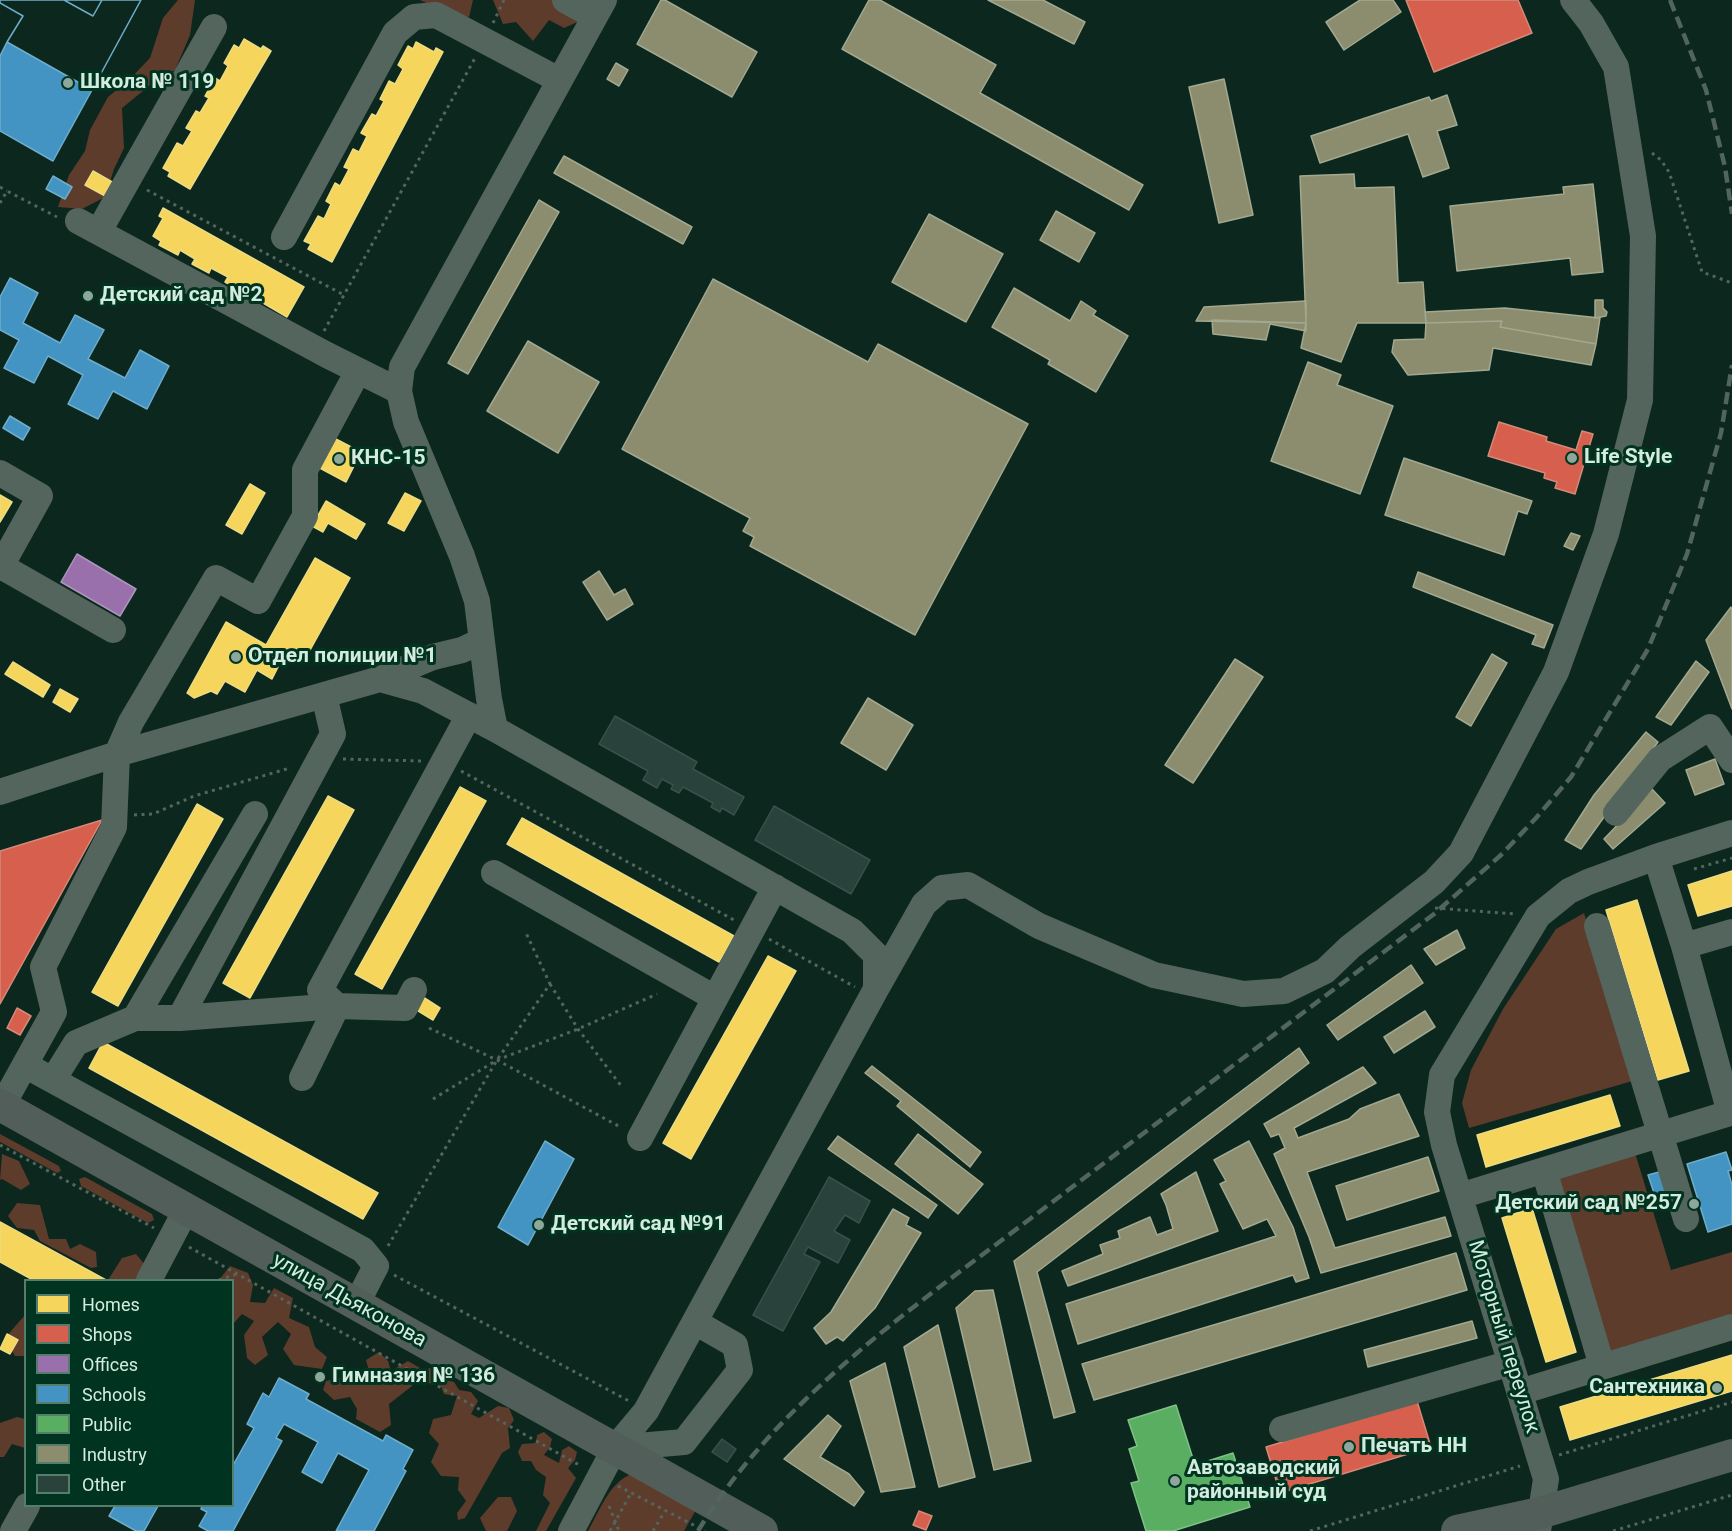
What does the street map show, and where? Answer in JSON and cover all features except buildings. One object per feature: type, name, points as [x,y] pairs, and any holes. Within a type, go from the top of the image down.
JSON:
[{"type":"main road","name":"улица Дьяконова","points":[[1,1106],[356,1305],[602,1465],[762,1531]]},
{"type":"main road","points":[[1457,1531],[1539,1522],[1732,1455]]},
{"type":"street","points":[[337,1006],[320,990],[444,762],[463,712],[482,696],[478,659],[477,601],[462,556],[406,422],[399,392],[402,367],[599,8],[565,0]]},
{"type":"street","points":[[571,1531],[602,1465],[646,1411],[924,904],[942,888],[968,885],[1039,926],[1154,975],[1243,994],[1284,991],[1325,971],[1350,947],[1434,882],[1461,853],[1556,672],[1606,534],[1640,400],[1643,236],[1616,67],[1591,24],[1573,0]]},
{"type":"street","points":[[284,237],[395,33],[414,17],[436,15],[559,80]]},
{"type":"street","points":[[214,27],[128,180],[89,226],[399,392]]},
{"type":"street","points":[[1,1106],[54,1012],[43,967],[114,826],[117,754],[131,722],[216,578],[258,601],[305,516],[305,470],[358,371]]},
{"type":"street","points":[[0,473],[40,496],[1,567],[112,630]]},
{"type":"street","points":[[0,792],[117,754],[380,679],[429,658],[478,659]]},
{"type":"street","points":[[429,658],[424,668],[425,683],[433,696]]},
{"type":"street","points":[[478,659],[495,729]]},
{"type":"street","points":[[380,679],[433,696],[852,930],[876,955],[875,993]]},
{"type":"street","points":[[180,1018],[333,734],[324,695]]},
{"type":"street","points":[[1616,813],[1660,759],[1710,727],[1732,760]]},
{"type":"street","points":[[135,1018],[255,814]]},
{"type":"street","points":[[1538,916],[1554,902],[1579,887],[1659,868],[1732,833]]},
{"type":"street","points":[[1460,1196],[1730,1113],[1684,946],[1659,868]]},
{"type":"street","points":[[494,873],[715,998]]},
{"type":"street","points":[[640,1137],[775,887]]},
{"type":"street","name":"Моторный переулок","points":[[1538,916],[1442,1075],[1437,1112],[1444,1145],[1546,1479],[1539,1522]]},
{"type":"street","points":[[1597,926],[1686,1219]]},
{"type":"street","points":[[1684,946],[1732,932]]},
{"type":"street","points":[[53,1080],[76,1042],[135,1018],[180,1018],[337,1006],[405,1008],[414,990]]},
{"type":"street","points":[[302,1078],[337,1006]]},
{"type":"street","points":[[25,1065],[363,1250],[376,1266],[356,1305]]},
{"type":"street","points":[[1544,1170],[1602,1366]]},
{"type":"street","points":[[149,1279],[186,1210]]},
{"type":"street","points":[[602,1465],[684,1442],[740,1370],[735,1345],[695,1322]]},
{"type":"street","points":[[1520,1392],[1732,1327]]},
{"type":"street","points":[[1282,1429],[1511,1363]]},
{"type":"street","points":[[13,1531],[26,1507]]},
{"type":"path","points":[[315,348],[484,40]]},
{"type":"path","points":[[1627,135],[1661,160],[1669,172],[1702,272],[1732,283]]},
{"type":"path","points":[[128,180],[344,295]]},
{"type":"path","points":[[0,188],[61,219],[89,226]]},
{"type":"path","points":[[0,203],[7,191]]},
{"type":"path","points":[[115,815],[153,814],[194,796],[320,759],[444,762],[752,930],[875,993]]},
{"type":"path","points":[[1659,868],[1732,858]]},
{"type":"path","points":[[1404,905],[1538,916]]},
{"type":"path","points":[[526,933],[550,984],[578,1029],[622,1087]]},
{"type":"path","points":[[550,984],[497,1060],[376,1266],[646,1411]]},
{"type":"path","points":[[433,1099],[497,1060],[578,1029],[657,994]]},
{"type":"path","points":[[429,1028],[497,1060],[640,1137]]},
{"type":"path","points":[[0,1145],[237,1274],[602,1465],[631,1493],[705,1531]]},
{"type":"path","points":[[224,1279],[237,1274]]},
{"type":"path","points":[[1551,1457],[1732,1402]]},
{"type":"path","points":[[1310,1531],[1531,1463]]},
{"type":"path","points":[[610,1531],[631,1493]]},
{"type":"path","points":[[1613,1531],[1732,1495]]},
{"type":"path","points":[[653,1531],[665,1511]]},
{"type":"shaded area","points":[[178,0],[195,0],[190,35],[175,70],[154,82],[122,108],[124,148],[105,197],[82,209],[58,207],[69,175],[85,151],[90,130],[108,97],[129,80],[150,58],[163,18]]},
{"type":"shaded area","points":[[420,0],[473,0],[469,17],[450,14]]},
{"type":"shaded area","points":[[493,0],[593,0],[582,20],[564,28],[549,20],[533,41],[516,22],[503,24]]},
{"type":"shaded area","points":[[1584,913],[1636,1080],[1469,1128],[1462,1103],[1471,1070],[1503,1009],[1556,929]]},
{"type":"shaded area","points":[[0,1134],[59,1166],[61,1171],[57,1173],[0,1142]]},
{"type":"shaded area","points":[[1635,1153],[1671,1270],[1732,1252],[1732,1317],[1611,1354],[1557,1176]]},
{"type":"shaded area","points":[[2,1154],[19,1161],[30,1184],[21,1190],[0,1180]]},
{"type":"shaded area","points":[[85,1177],[152,1214],[154,1220],[148,1223],[81,1186],[79,1179]]},
{"type":"shaded area","points":[[17,1203],[40,1205],[49,1239],[66,1239],[70,1249],[80,1244],[96,1252],[97,1267],[91,1268],[40,1241],[34,1230],[17,1228],[8,1216]]},
{"type":"shaded area","points":[[136,1254],[145,1265],[137,1279],[109,1279],[122,1258]]},
{"type":"shaded area","points":[[230,1266],[248,1273],[253,1285],[250,1302],[265,1303],[274,1288],[293,1298],[289,1318],[309,1327],[315,1347],[327,1357],[322,1369],[294,1365],[283,1349],[291,1334],[278,1322],[262,1337],[268,1355],[255,1365],[247,1358],[244,1335],[254,1321],[242,1314],[234,1323],[234,1279],[220,1279]]},
{"type":"shaded area","points":[[24,1316],[24,1356],[15,1356],[5,1338]]},
{"type":"shaded area","points":[[379,1352],[388,1361],[391,1371],[408,1361],[420,1368],[412,1386],[389,1404],[391,1425],[380,1432],[356,1419],[357,1409],[350,1397],[334,1400],[323,1390],[326,1381],[349,1376],[365,1383],[371,1378],[366,1360]]},
{"type":"shaded area","points":[[429,1368],[438,1370],[445,1380],[454,1382],[459,1390],[471,1392],[478,1401],[471,1414],[479,1418],[498,1406],[509,1408],[514,1420],[508,1428],[510,1448],[502,1453],[465,1518],[458,1520],[457,1513],[466,1501],[458,1490],[459,1477],[441,1476],[431,1462],[439,1444],[429,1433],[433,1419],[451,1415],[457,1396],[444,1394],[440,1384],[428,1383],[425,1374]]},
{"type":"shaded area","points":[[17,1417],[24,1419],[24,1448],[12,1444],[4,1457],[0,1457],[0,1423]]},
{"type":"shaded area","points":[[544,1432],[552,1439],[544,1455],[559,1463],[562,1450],[569,1446],[577,1452],[575,1460],[568,1468],[576,1478],[546,1531],[536,1531],[550,1503],[543,1495],[546,1477],[536,1470],[531,1461],[522,1461],[518,1452],[522,1444],[536,1443],[537,1435]]},
{"type":"shaded area","points":[[632,1474],[697,1508],[684,1531],[588,1531],[611,1490],[617,1483]]},
{"type":"shaded area","points":[[498,1497],[511,1497],[517,1511],[507,1531],[486,1531],[480,1518]]},
{"type":"railway","points":[[1670,0],[1706,90],[1725,167],[1732,214]]},
{"type":"railway","points":[[698,1531],[731,1482],[770,1436],[812,1393],[857,1353],[952,1278],[1434,914],[1501,855],[1536,818],[1571,777],[1648,649],[1687,554],[1721,433],[1732,365]]},
{"type":"place","name":"Школа № 119","points":[[68,83]]},
{"type":"place","name":"Детский сад №2","points":[[88,296]]},
{"type":"place","name":"Life Style","points":[[1572,458]]},
{"type":"place","name":"КНС-15","points":[[339,459]]},
{"type":"place","name":"Отдел полиции №1","points":[[236,657]]},
{"type":"place","name":"Детский сад №257","points":[[1694,1204]]},
{"type":"place","name":"Детский сад №91","points":[[539,1225]]},
{"type":"place","name":"Гимназия № 136","points":[[320,1377]]},
{"type":"place","name":"Сантехника","points":[[1717,1388]]},
{"type":"place","name":"Печать НН","points":[[1349,1447]]},
{"type":"place","name":"Автозаводский районный суд","points":[[1175,1481]]}]
